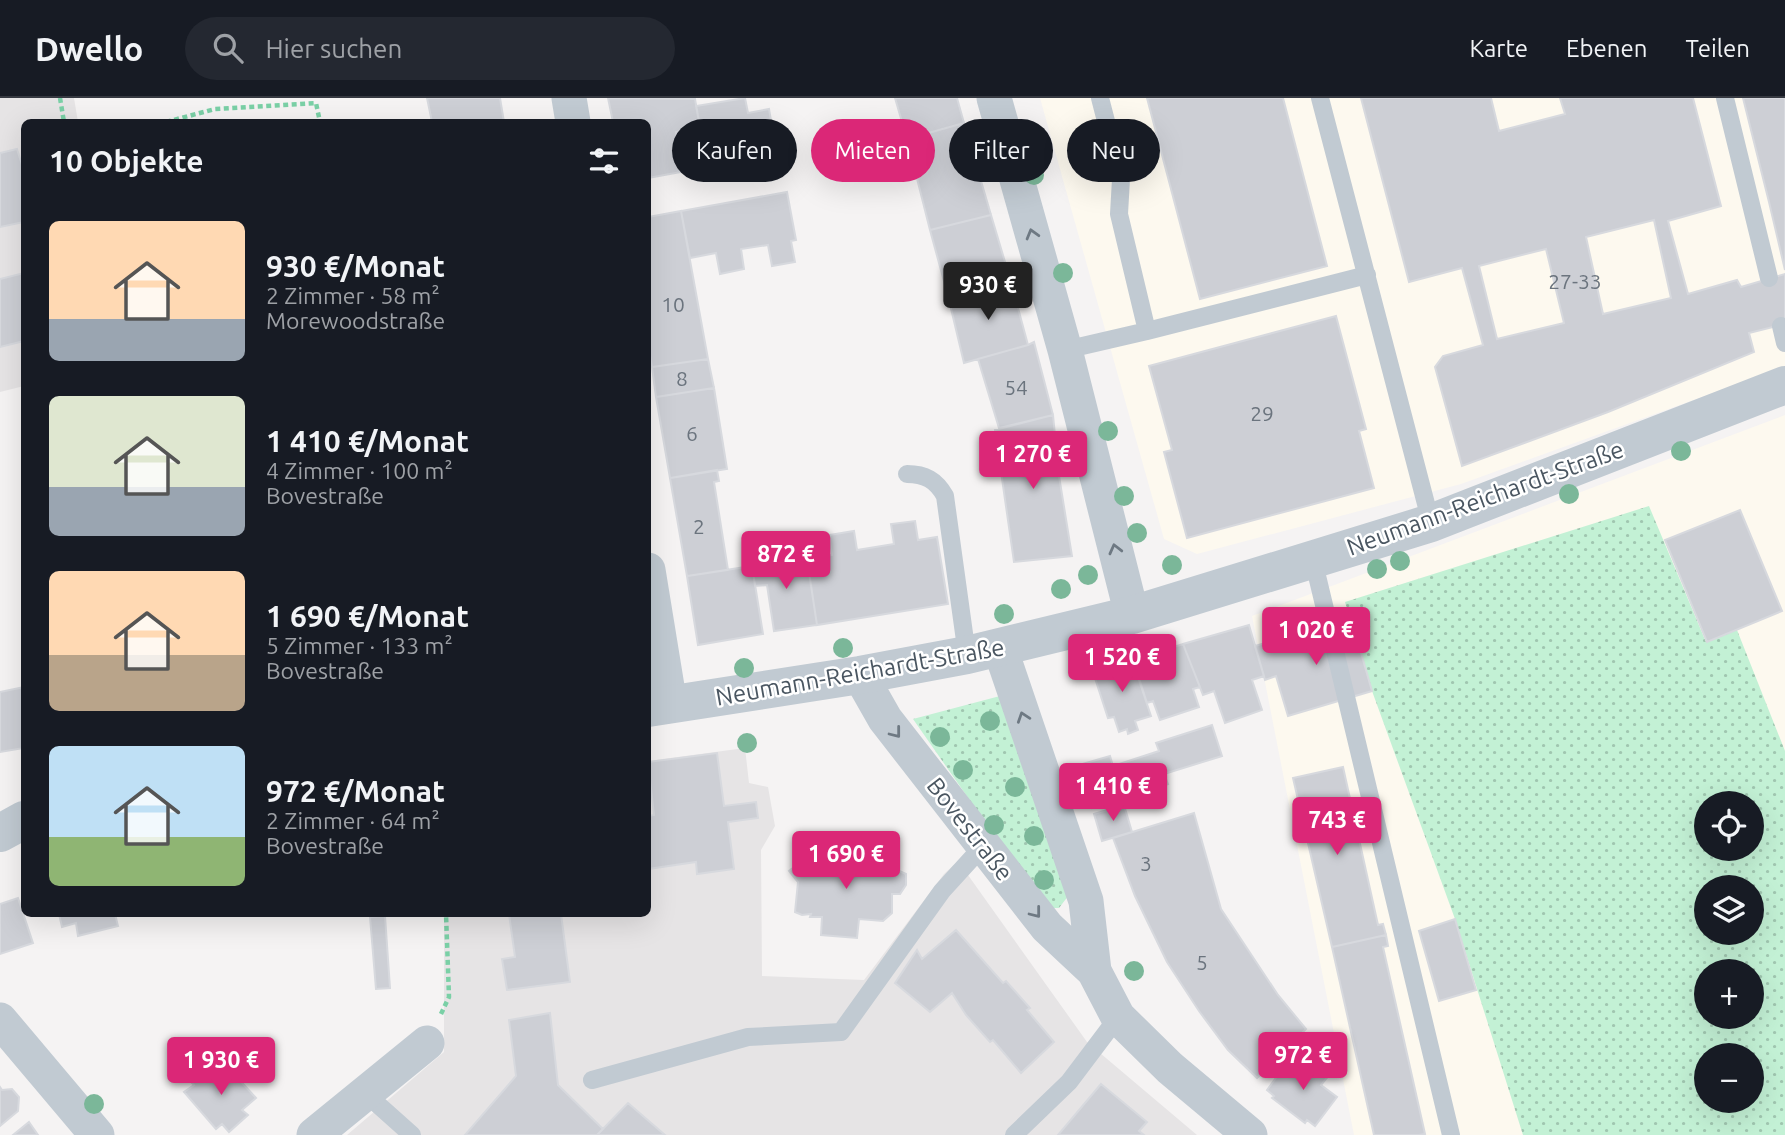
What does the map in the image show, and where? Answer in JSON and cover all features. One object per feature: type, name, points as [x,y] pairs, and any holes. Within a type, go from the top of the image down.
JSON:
[{"type":"street","points":[[569,98],[572,119]]},
{"type":"street","points":[[994,98],[1065,350],[1132,615]]},
{"type":"street","name":"Neumann-Reichardt-Straße","points":[[659,707],[860,675],[984,651],[1132,615],[1430,523],[1785,384]]},
{"type":"street","points":[[651,607],[659,707]]},
{"type":"street","name":"Bovestraße","points":[[984,651],[1086,901],[1094,971]]},
{"type":"street","name":"Bovestraße","points":[[860,675],[885,719],[1047,927],[1094,971],[1118,1017],[1170,1068],[1250,1135]]},
{"type":"street","points":[[0,834],[21,822]]},
{"type":"street","points":[[0,1020],[97,1135]]},
{"type":"street","points":[[314,1135],[427,1043]]},
{"type":"lane","points":[[1100,98],[1121,179],[1119,214],[1147,331]]},
{"type":"lane","points":[[1320,98],[1430,523]]},
{"type":"lane","points":[[1725,98],[1769,278]]},
{"type":"lane","points":[[1065,350],[1367,275]]},
{"type":"lane","points":[[907,474],[924,475],[933,480],[945,496],[984,651]]},
{"type":"lane","points":[[1312,559],[1451,1135]]},
{"type":"lane","points":[[592,1080],[748,1037],[841,1032],[942,891],[983,846]]},
{"type":"lane","points":[[1014,1135],[1069,1082],[1118,1017]]},
{"type":"lane","points":[[365,1093],[412,1135]]},
{"type":"path","points":[[60,98],[64,119]]},
{"type":"path","points":[[177,119],[215,109],[316,103],[319,119]]},
{"type":"path","points":[[427,1043],[449,997],[446,917]]},
{"type":"shaded area","points":[[0,98],[74,98],[78,119],[21,119],[21,387],[0,392]]},
{"type":"shaded area","points":[[1040,98],[1785,98],[1785,367],[1461,484],[1197,554],[1164,539],[1053,144],[1053,119],[1046,119]]},
{"type":"shaded area","points":[[1785,415],[1785,1135],[1354,1135],[1252,616]]},
{"type":"shaded area","points":[[745,748],[749,783],[768,787],[775,826],[761,850],[762,976],[864,980],[944,874],[958,861],[1087,1042],[1197,1135],[347,1135],[444,1052],[444,917],[651,917],[651,761]]},
{"type":"green space","points":[[1649,506],[1706,642],[1737,630],[1785,751],[1785,1135],[1523,1135],[1455,919],[1372,691],[1345,602]]},
{"type":"green space","points":[[1000,696],[1072,891],[1059,908],[1045,908],[913,719]]},
{"type":"building","points":[[427,98],[500,98],[504,119],[431,119]]},
{"type":"building","points":[[608,98],[695,99],[699,119],[672,119],[672,174],[651,177],[651,119],[612,119]]},
{"type":"building","points":[[745,98],[748,113],[769,109],[771,119],[698,119],[696,106]]},
{"type":"building","points":[[895,98],[957,98],[963,119],[949,119],[949,127],[935,131],[935,119],[901,119]]},
{"type":"building","points":[[1147,98],[1283,98],[1327,266],[1200,299],[1160,147],[1160,119],[1153,119]]},
{"type":"building","points":[[1361,98],[1491,98],[1499,131],[1565,114],[1560,98],[1693,98],[1721,206],[1668,221],[1688,294],[1737,280],[1741,287],[1785,274],[1785,324],[1749,333],[1754,352],[1608,412],[1462,466],[1435,367],[1443,356],[1483,345],[1462,268],[1409,282]],"holes":[[[1654,220],[1671,298],[1603,314],[1586,237]],[[1546,249],[1564,323],[1497,339],[1479,266]]]},
{"type":"building","points":[[1743,98],[1785,98],[1785,270],[1769,202]]},
{"type":"building","points":[[949,127],[949,182],[981,182],[991,215],[930,230],[918,182],[935,182],[935,131]]},
{"type":"building","points":[[17,149],[21,162],[21,223],[0,227],[0,153]]},
{"type":"building","points":[[787,192],[796,240],[791,241],[795,262],[772,266],[768,245],[741,249],[744,269],[720,274],[716,253],[690,258],[681,211]]},
{"type":"building","points":[[681,211],[708,359],[652,367],[651,216]]},
{"type":"building","points":[[991,215],[1011,282],[948,296],[930,230]]},
{"type":"building","points":[[21,274],[21,342],[0,347],[0,279]]},
{"type":"building","points":[[1011,282],[1028,345],[964,363],[948,296]]},
{"type":"building","points":[[1336,316],[1366,429],[1359,431],[1374,488],[1187,538],[1164,452],[1172,450],[1149,366]]},
{"type":"building","points":[[1034,342],[1053,415],[999,428],[978,359]]},
{"type":"building","points":[[708,359],[714,388],[656,397],[652,367]]},
{"type":"building","points":[[714,388],[727,469],[670,478],[656,397]]},
{"type":"building","points":[[1053,415],[1059,476],[1072,556],[1014,562],[995,430]]},
{"type":"building","points":[[717,470],[719,481],[714,482],[728,570],[687,576],[670,478]]},
{"type":"building","points":[[1740,510],[1782,611],[1707,642],[1665,540]]},
{"type":"building","points":[[915,521],[918,540],[937,537],[948,604],[817,625],[807,559],[832,555],[829,535],[854,531],[857,550],[894,544],[891,524]]},
{"type":"building","points":[[791,553],[793,569],[808,566],[817,625],[774,631],[767,585],[755,586],[751,559]]},
{"type":"building","points":[[752,566],[763,634],[698,645],[687,576]]},
{"type":"building","points":[[1351,618],[1372,691],[1288,716],[1276,676],[1265,680],[1255,646]]},
{"type":"building","points":[[1249,625],[1264,676],[1252,680],[1262,710],[1225,723],[1214,691],[1203,695],[1183,644]]},
{"type":"building","points":[[1183,644],[1200,687],[1193,689],[1199,707],[1160,720],[1153,701],[1147,703],[1133,660]]},
{"type":"building","points":[[1131,656],[1151,716],[1135,721],[1138,730],[1128,734],[1127,729],[1119,732],[1114,717],[1108,718],[1092,669]]},
{"type":"building","points":[[21,688],[21,748],[0,752],[0,692]]},
{"type":"building","points":[[1212,725],[1222,756],[1164,774],[1168,784],[1092,808],[1079,765],[1110,756],[1113,766],[1159,751],[1156,743]]},
{"type":"building","points":[[717,753],[724,806],[756,802],[758,818],[728,822],[734,869],[697,874],[696,862],[651,869],[651,816],[654,815],[651,762]]},
{"type":"building","points":[[1343,767],[1378,925],[1383,924],[1386,935],[1332,947],[1293,778]]},
{"type":"building","points":[[1124,805],[1132,832],[1102,841],[1094,814]]},
{"type":"building","points":[[1194,813],[1221,909],[1278,995],[1306,1029],[1257,1078],[1228,1050],[1167,962],[1135,896],[1113,838]]},
{"type":"building","points":[[840,847],[856,848],[855,859],[892,862],[895,869],[906,874],[906,885],[900,894],[892,894],[892,913],[883,921],[859,919],[857,938],[821,935],[822,917],[810,917],[811,914],[802,915],[795,912],[798,882],[789,871],[798,864],[800,856],[839,858]]},
{"type":"building","points":[[18,898],[21,917],[24,917],[33,943],[0,954],[0,904]]},
{"type":"building","points":[[60,917],[116,917],[118,926],[78,936],[76,923],[62,927]]},
{"type":"building","points":[[370,917],[385,917],[390,988],[376,989]]},
{"type":"building","points":[[509,917],[561,917],[570,982],[507,990],[502,959],[515,957]]},
{"type":"building","points":[[1455,919],[1476,990],[1439,1001],[1419,931]]},
{"type":"building","points":[[956,930],[1003,983],[1006,981],[1030,1008],[1027,1010],[1054,1042],[1021,1073],[993,1040],[990,1042],[966,1015],[952,993],[930,1012],[895,983],[917,950],[922,959]]},
{"type":"building","points":[[1386,935],[1388,946],[1383,947],[1425,1134],[1374,1135],[1332,947]]},
{"type":"building","points":[[550,1013],[558,1085],[603,1129],[597,1135],[465,1135],[516,1076],[509,1020]]},
{"type":"building","points":[[1289,1060],[1304,1072],[1313,1060],[1330,1074],[1321,1085],[1337,1097],[1315,1126],[1307,1120],[1305,1123],[1272,1098],[1274,1096],[1267,1090]]},
{"type":"building","points":[[224,1063],[256,1098],[242,1110],[248,1115],[229,1132],[222,1124],[216,1129],[184,1092],[194,1085],[190,1081],[200,1072],[203,1076],[209,1071],[212,1074]]},
{"type":"building","points":[[1101,1084],[1147,1122],[1139,1131],[1144,1135],[1058,1135]]},
{"type":"building","points":[[0,1087],[2,1090],[12,1089],[19,1097],[18,1111],[0,1126]]},
{"type":"building","points":[[628,1103],[665,1135],[597,1135]]},
{"type":"building","points":[[29,1122],[38,1135],[13,1135]]}]
